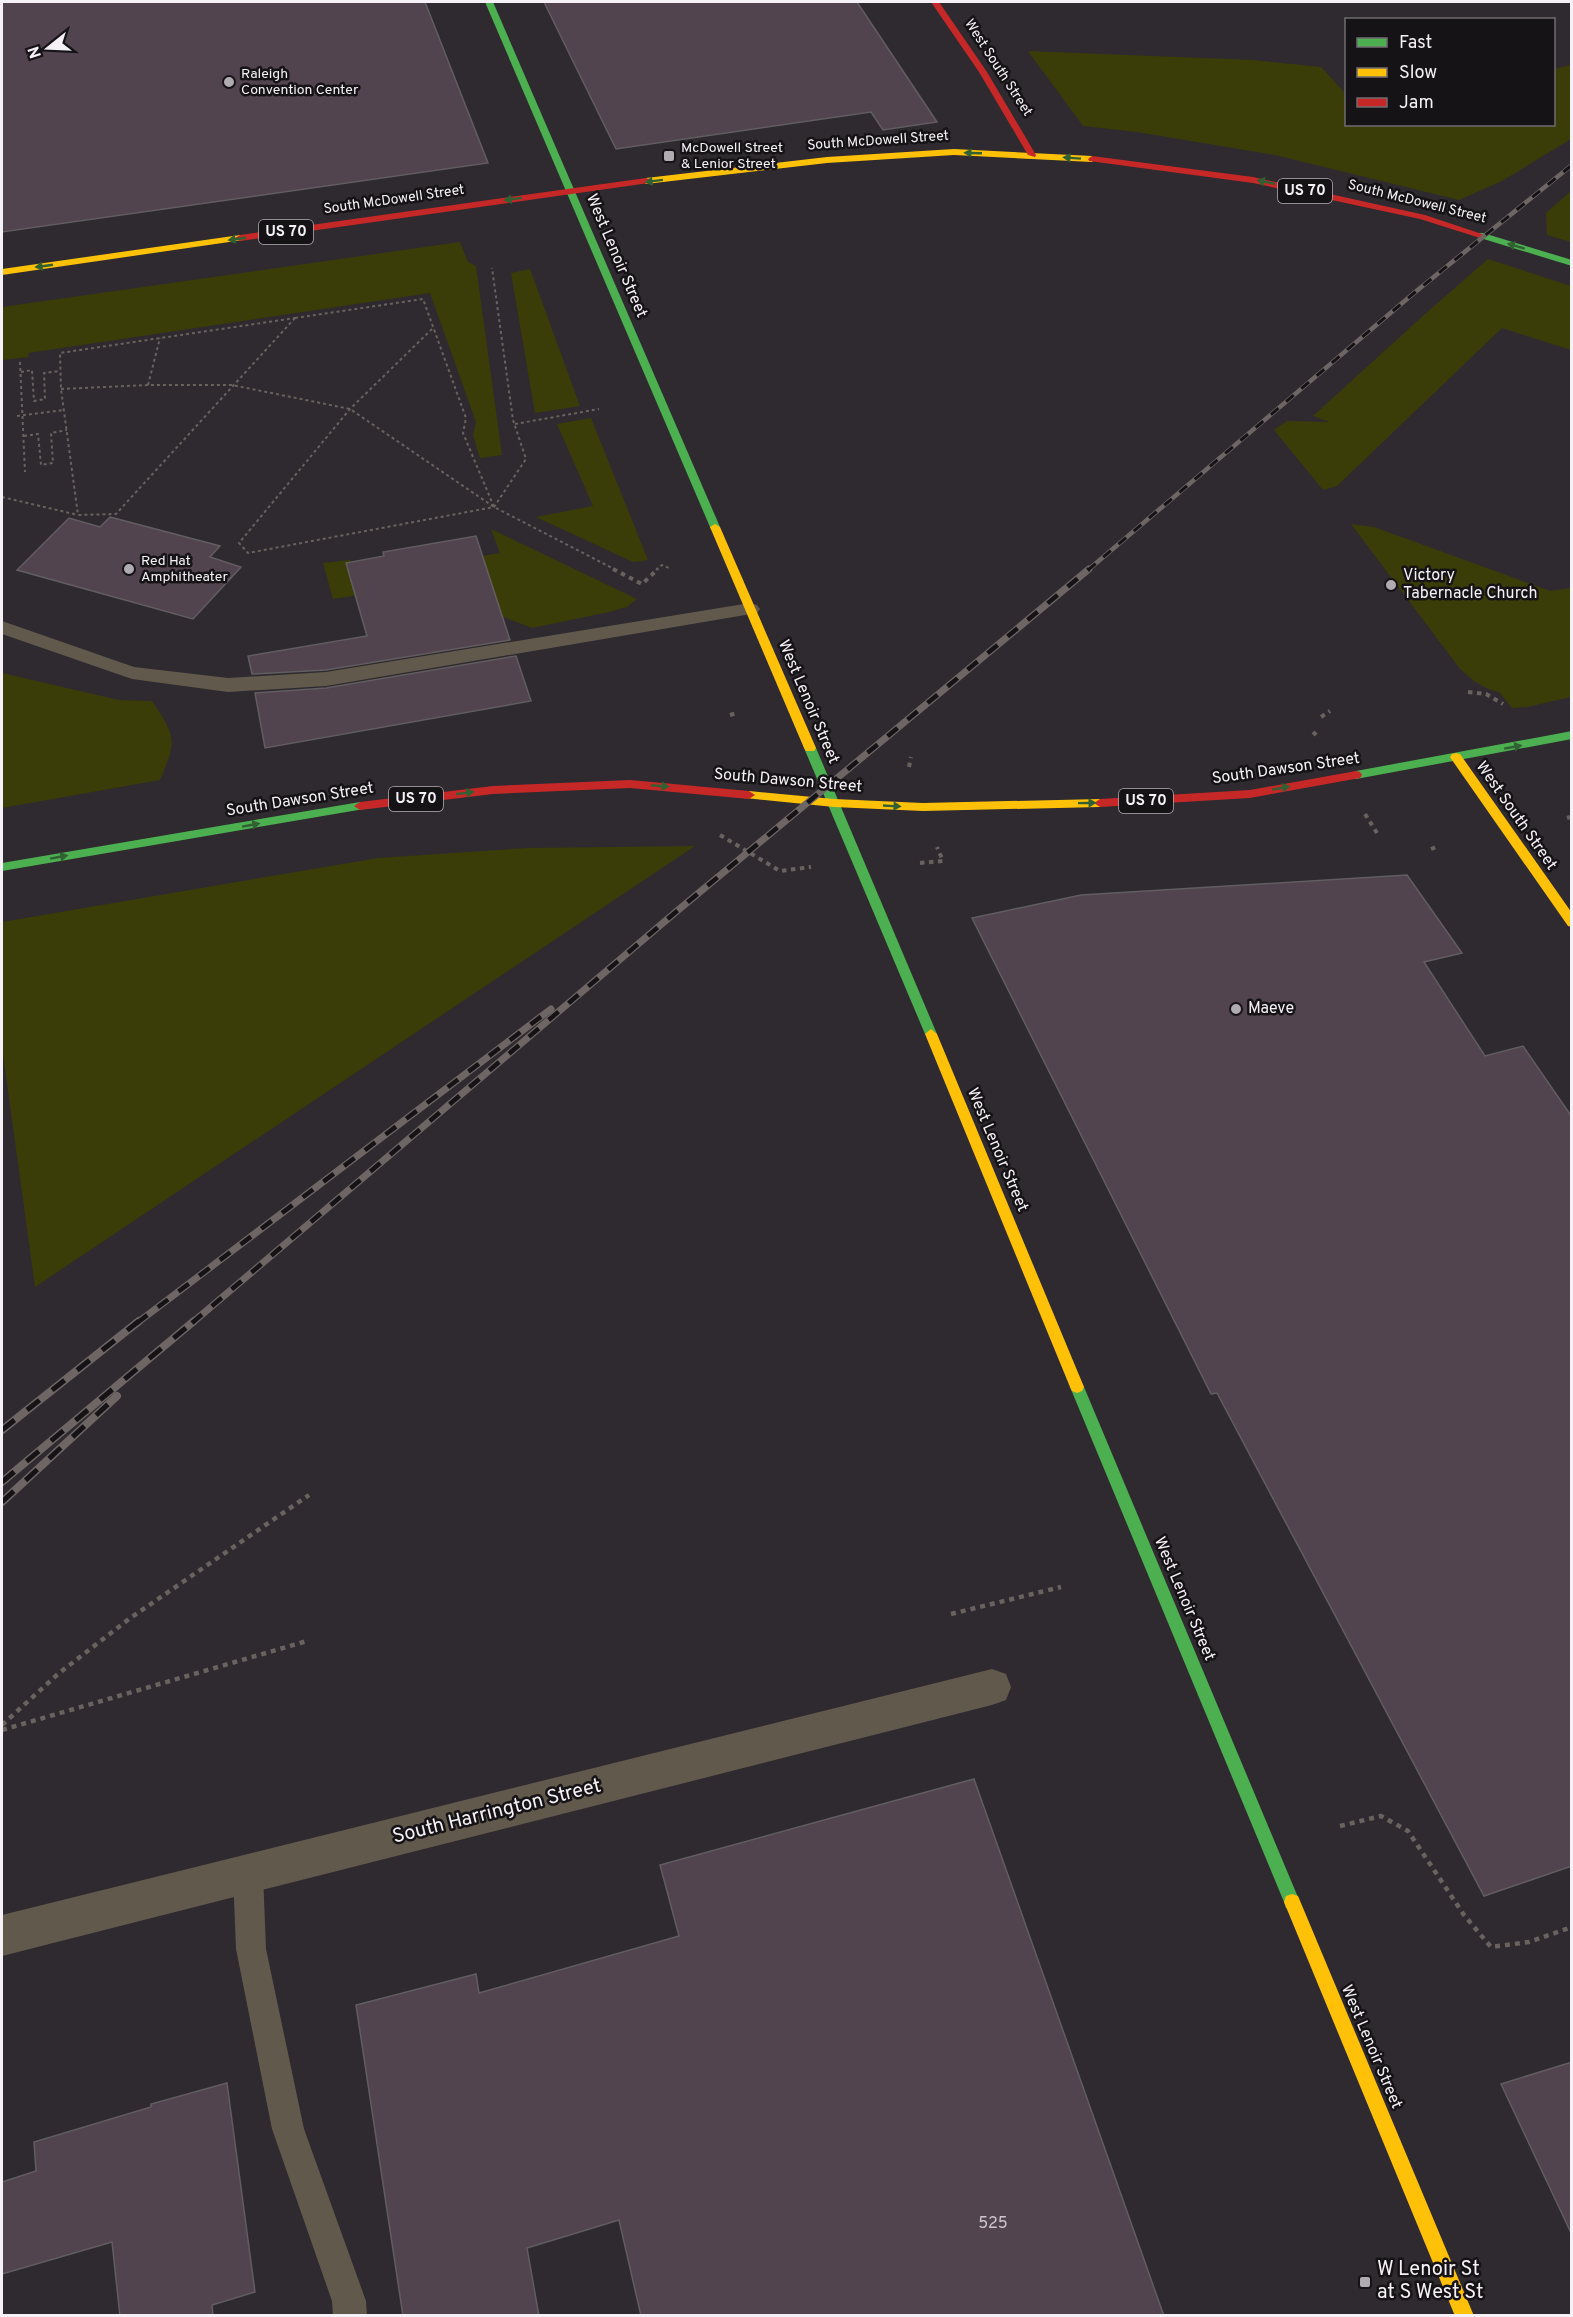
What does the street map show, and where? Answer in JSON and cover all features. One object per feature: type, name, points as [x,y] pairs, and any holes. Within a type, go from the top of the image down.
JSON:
[{"type":"main road","name":"West Lenoir Street","points":[[489,2],[834,803],[1465,2316]]},
{"type":"main road","name":"West South Street","points":[[935,2],[983,72],[1032,155]]},
{"type":"main road","name":"South McDowell Street","points":[[2,272],[571,192],[827,160],[954,152],[1103,160],[1253,180],[1422,217],[1572,263]]},
{"type":"main road","name":"South Dawson Street","points":[[2,867],[361,806],[493,790],[630,784],[834,803],[923,807],[1138,802],[1250,794],[1572,735]]},
{"type":"main road","name":"West South Street","points":[[1455,757],[1572,923]]},
{"type":"street","name":"South Harrington Street","points":[[2,1936],[992,1687]]},
{"type":"lane","points":[[2,627],[132,673],[228,685],[326,679],[750,609]]},
{"type":"lane","points":[[248,1874],[251,1949],[288,2129],[349,2301],[350,2316]]},
{"type":"path","points":[[432,328],[350,409],[239,543],[248,553],[494,507],[526,459],[515,424],[492,268]]},
{"type":"path","points":[[78,515],[61,389],[60,353],[423,299],[466,418],[463,433],[494,507]]},
{"type":"path","points":[[2,497],[78,515],[116,514],[295,318]]},
{"type":"path","points":[[148,385],[160,338]]},
{"type":"path","points":[[20,362],[25,472]]},
{"type":"path","points":[[21,372],[32,370],[34,401],[45,399],[44,373],[60,371]]},
{"type":"path","points":[[61,389],[148,385],[232,385],[350,409],[494,507],[642,584],[662,565],[671,569]]},
{"type":"path","points":[[515,424],[599,409]]},
{"type":"path","points":[[17,416],[64,411]]},
{"type":"path","points":[[24,436],[38,434],[41,465],[53,463],[51,433],[67,430]]},
{"type":"path","points":[[1468,692],[1486,694],[1503,704]]},
{"type":"path","points":[[1321,717],[1330,711]]},
{"type":"path","points":[[730,715],[738,713]]},
{"type":"path","points":[[1312,732],[1317,736]]},
{"type":"path","points":[[908,768],[911,757]]},
{"type":"path","points":[[1365,814],[1377,833]]},
{"type":"path","points":[[713,830],[780,871],[811,867]]},
{"type":"path","points":[[920,863],[943,861],[936,843]]},
{"type":"path","points":[[2,1725],[58,1674],[129,1619],[309,1495]]},
{"type":"path","points":[[951,1614],[1061,1587]]},
{"type":"path","points":[[2,1730],[307,1641]]},
{"type":"path","points":[[1340,1826],[1381,1816],[1408,1831],[1464,1915],[1491,1947],[1529,1942],[1572,1927]]},
{"type":"shaded area","points":[[1028,51],[1253,60],[1321,67],[1345,93],[1345,126],[1555,126],[1555,69],[1571,65],[1571,139],[1502,181],[1459,200],[1275,155],[1137,132],[1083,126]]},
{"type":"shaded area","points":[[1571,191],[1571,242],[1547,235],[1546,213]]},
{"type":"shaded area","points":[[460,242],[468,262],[476,266],[502,455],[480,458],[473,435],[476,422],[430,293],[28,353],[29,357],[2,360],[2,307]]},
{"type":"shaded area","points":[[1488,259],[1571,286],[1571,350],[1502,328],[1337,486],[1323,490],[1274,430],[1287,421],[1330,422],[1313,416]]},
{"type":"shaded area","points":[[530,269],[580,406],[535,413],[511,273]]},
{"type":"shaded area","points":[[591,418],[648,560],[633,562],[536,517],[593,506],[557,424]]},
{"type":"shaded area","points":[[1351,524],[1374,527],[1550,591],[1571,588],[1571,697],[1512,708],[1499,692],[1474,681],[1460,669]]},
{"type":"shaded area","points":[[491,529],[637,599],[627,607],[609,612],[532,628],[456,599],[449,581],[333,599],[323,563],[350,560],[355,577],[500,553]]},
{"type":"shaded area","points":[[2,673],[119,700],[152,701],[170,731],[171,739],[169,756],[160,780],[2,808]]},
{"type":"shaded area","points":[[695,846],[35,1287],[2,1047],[2,922],[378,858],[528,848]]},
{"type":"building","name":"Raleigh Convention Center","points":[[2,2],[425,2],[488,163],[2,232]]},
{"type":"building","points":[[544,2],[857,2],[937,122],[883,130],[871,112],[616,149]]},
{"type":"building","name":"Red Hat Amphitheater","points":[[110,517],[220,546],[210,557],[241,567],[193,619],[17,570],[69,518],[100,527]]},
{"type":"building","points":[[476,536],[510,640],[326,670],[252,674],[248,656],[367,636],[346,563],[384,556],[383,552]]},
{"type":"building","points":[[516,656],[531,701],[265,748],[255,693],[326,688]]},
{"type":"building","points":[[1407,875],[1462,953],[1424,962],[1485,1056],[1523,1046],[1572,1117],[1572,1866],[1484,1896],[1217,1393],[1211,1394],[972,918],[1081,895]]},
{"type":"building","points":[[974,1779],[1164,2316],[641,2316],[619,2220],[527,2248],[539,2316],[403,2316],[356,2005],[476,1974],[479,1993],[679,1936],[660,1865]]},
{"type":"building","points":[[1572,2062],[1572,2235],[1501,2084]]},
{"type":"building","points":[[227,2083],[255,2292],[212,2305],[213,2316],[120,2316],[112,2242],[2,2274],[2,2182],[36,2171],[34,2142],[151,2107],[151,2104]]},
{"type":"railway","points":[[1088,570],[1414,293],[1572,165]]},
{"type":"railway","points":[[192,1323],[677,911],[1089,569]]},
{"type":"railway","points":[[137,1323],[551,1009]]},
{"type":"railway","points":[[2,1430],[139,1321]]},
{"type":"railway","points":[[2,1482],[194,1321]]},
{"type":"railway","points":[[2,1502],[117,1396]]},
{"type":"traffic: fast","points":[[489,2],[715,527]]},
{"type":"traffic: fast","points":[[1480,235],[1572,263]]},
{"type":"traffic: fast","points":[[1356,775],[1572,735]]},
{"type":"traffic: fast","points":[[810,748],[931,1034]]},
{"type":"traffic: fast","points":[[2,867],[360,806]]},
{"type":"traffic: fast","points":[[1077,1387],[1292,1902]]},
{"type":"traffic: slow","points":[[646,181],[827,160],[954,152],[1092,159]]},
{"type":"traffic: slow","points":[[2,272],[240,238]]},
{"type":"traffic: slow","points":[[715,527],[810,748]]},
{"type":"traffic: slow","points":[[1456,757],[1572,923]]},
{"type":"traffic: slow","points":[[749,795],[834,803],[923,807],[1100,803]]},
{"type":"traffic: slow","points":[[931,1034],[1077,1387]]},
{"type":"traffic: slow","points":[[1292,1902],[1465,2316]]},
{"type":"traffic: jam","points":[[935,2],[983,72],[1032,155]]},
{"type":"traffic: jam","points":[[1092,159],[1253,180],[1422,217],[1480,235]]},
{"type":"traffic: jam","points":[[240,238],[646,181]]},
{"type":"traffic: jam","points":[[1100,803],[1250,794],[1356,775]]},
{"type":"traffic: jam","points":[[360,806],[493,790],[630,784],[749,795]]},
{"type":"place","name":"Raleigh Convention Center","points":[[229,82]]},
{"type":"place","name":"McDowell Street & Lenior Street","points":[[669,156]]},
{"type":"place","name":"Red Hat Amphitheater","points":[[129,569]]},
{"type":"place","name":"Victory Tabernacle Church","points":[[1391,585]]},
{"type":"place","name":"Maeve","points":[[1236,1009]]},
{"type":"place","name":"W Lenoir St at S West St","points":[[1365,2282]]}]
